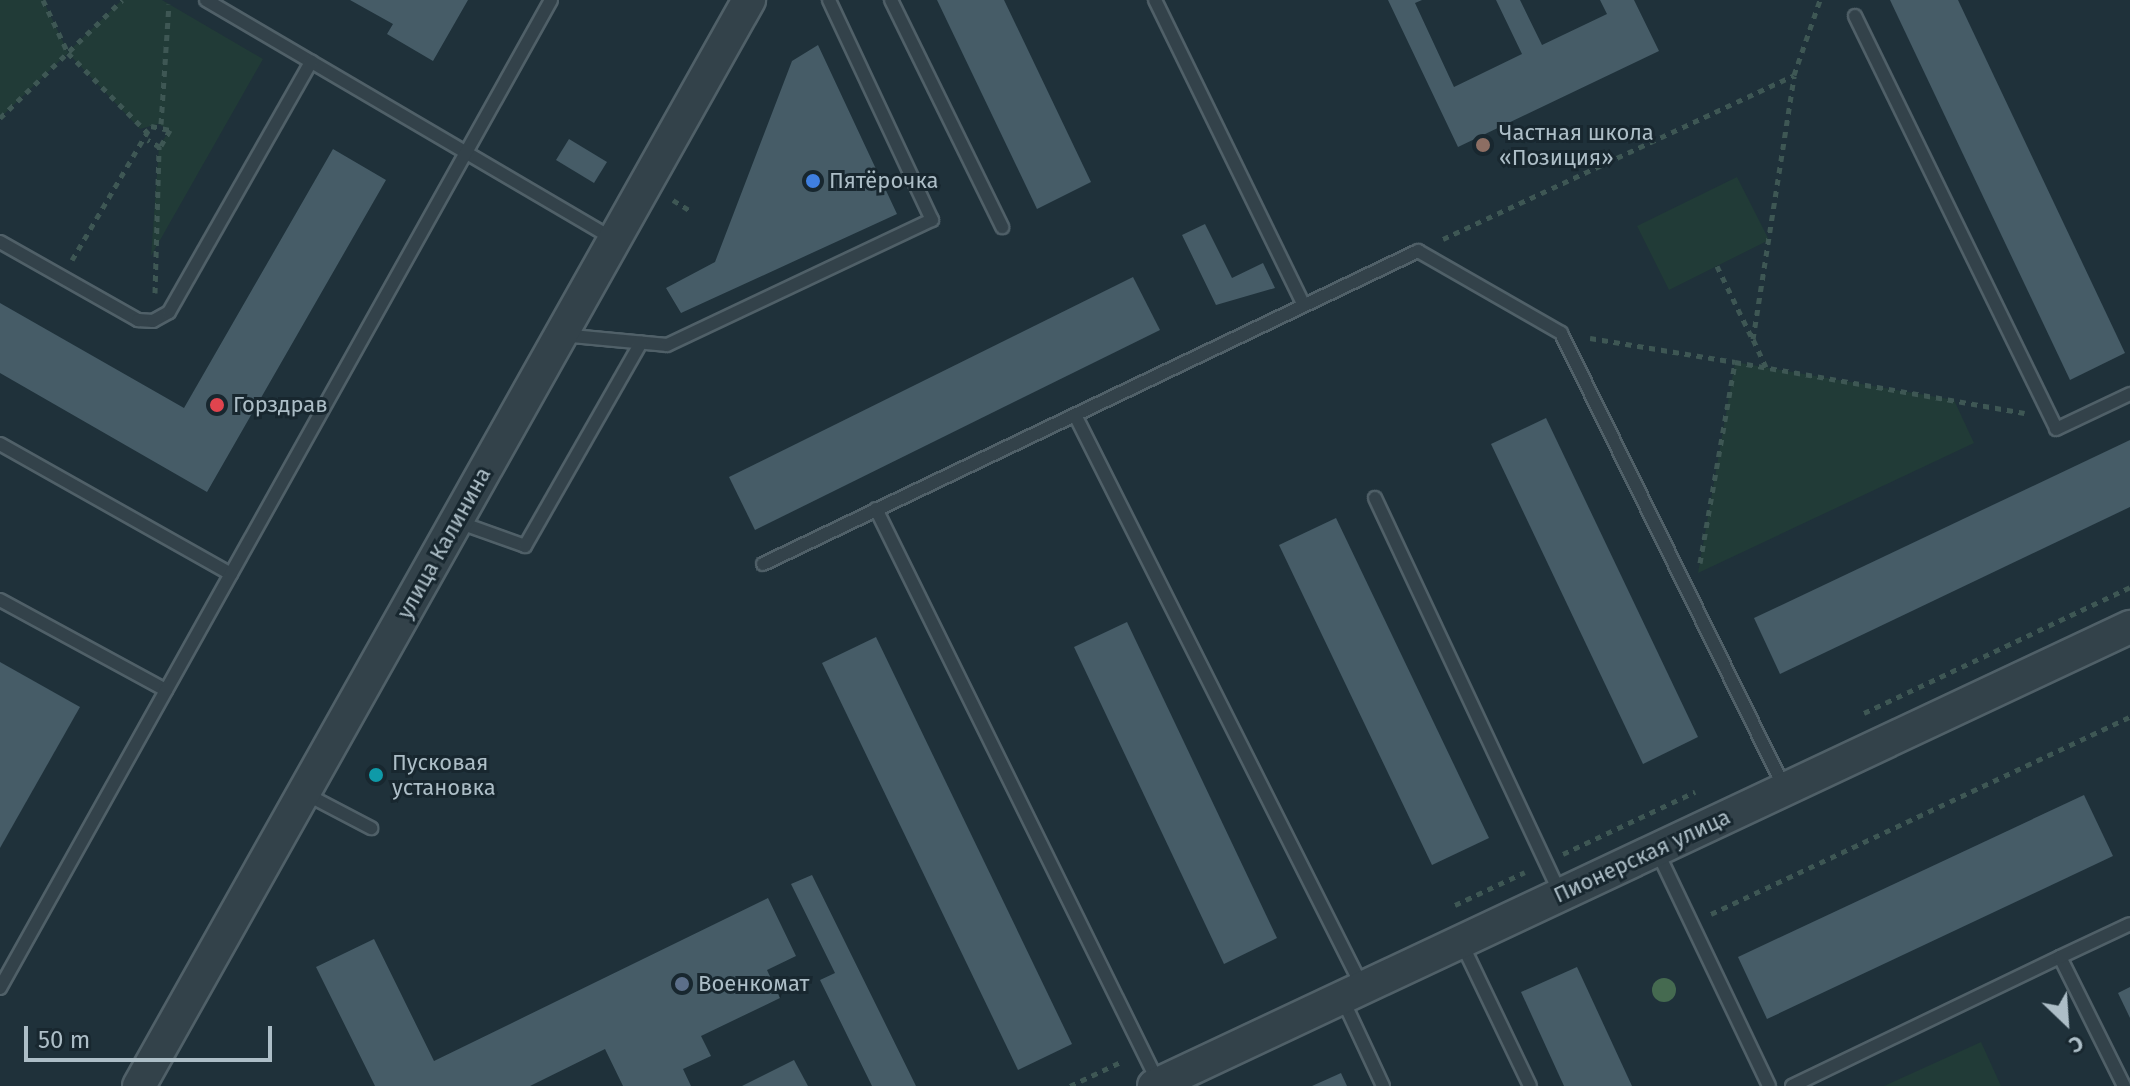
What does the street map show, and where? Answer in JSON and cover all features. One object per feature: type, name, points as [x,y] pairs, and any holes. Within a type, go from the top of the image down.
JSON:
[{"type":"street","name":"улица Калинина","points":[[139,1086],[749,0]]},
{"type":"street","name":"Пионерская улица","points":[[1157,1085],[2129,630]]},
{"type":"lane","points":[[206,0],[615,239]]},
{"type":"lane","points":[[0,988],[551,0]]},
{"type":"lane","points":[[561,335],[667,345],[932,220],[829,0]]},
{"type":"lane","points":[[891,0],[1002,227]]},
{"type":"lane","points":[[1155,0],[1304,305]]},
{"type":"lane","points":[[1855,16],[2056,429],[2130,394]]},
{"type":"lane","points":[[0,242],[138,320],[161,316],[311,62]]},
{"type":"lane","points":[[763,564],[1418,251],[1561,333],[1785,789]]},
{"type":"lane","points":[[456,521],[525,546],[641,343]]},
{"type":"lane","points":[[1075,415],[1352,992],[1383,1086]]},
{"type":"lane","points":[[0,444],[231,574]]},
{"type":"lane","points":[[1375,498],[1561,895]]},
{"type":"lane","points":[[876,509],[1144,1051],[1157,1085]]},
{"type":"lane","points":[[0,600],[166,690]]},
{"type":"lane","points":[[304,793],[371,828]]},
{"type":"lane","points":[[1657,849],[1769,1086]]},
{"type":"lane","points":[[1792,1086],[2130,924]]},
{"type":"lane","points":[[1460,941],[1530,1086]]},
{"type":"lane","points":[[2060,957],[2124,1086]]},
{"type":"path","points":[[43,0],[68,53],[159,146]]},
{"type":"path","points":[[0,118],[122,0]]},
{"type":"path","points":[[1753,339],[1794,75],[1820,0]]},
{"type":"path","points":[[161,316],[150,270],[159,146],[170,137],[161,124],[169,4]]},
{"type":"path","points":[[1418,251],[1794,75]]},
{"type":"path","points":[[62,277],[148,136],[161,124]]},
{"type":"path","points":[[647,182],[692,212]]},
{"type":"path","points":[[1717,266],[1766,368]]},
{"type":"path","points":[[1561,333],[2049,417]]},
{"type":"path","points":[[1694,607],[1735,362]]},
{"type":"path","points":[[1856,716],[2130,587]]},
{"type":"path","points":[[1692,922],[2130,717]]},
{"type":"path","points":[[1446,909],[1699,790]]},
{"type":"path","points":[[1070,1086],[1144,1051]]},
{"type":"green space","points":[[0,0],[43,0],[68,52],[122,0],[162,0],[263,59],[151,256],[159,146],[170,130],[158,124],[140,129],[68,53],[0,118]]},
{"type":"green space","points":[[1737,177],[1769,240],[1669,290],[1637,226]]},
{"type":"green space","points":[[1735,362],[1954,400],[1974,443],[1698,573]]},
{"type":"green space","points":[[1981,1042],[2001,1086],[1884,1086]]},
{"type":"building","points":[[350,0],[468,0],[433,61],[387,34],[393,24]]},
{"type":"building","points":[[937,0],[1004,0],[1091,182],[1037,209]]},
{"type":"building","points":[[1388,0],[1422,0],[1415,3],[1454,87],[1522,54],[1496,0],[1520,0],[1542,45],[1607,14],[1600,0],[1634,0],[1659,51],[1458,147]]},
{"type":"building","points":[[1890,0],[1958,0],[2125,353],[2070,380]]},
{"type":"building","points":[[818,45],[897,214],[681,313],[666,288],[715,262],[792,61]]},
{"type":"building","points":[[569,139],[607,162],[594,183],[556,160]]},
{"type":"building","points":[[333,149],[386,180],[207,492],[0,373],[0,303],[184,408]]},
{"type":"building","points":[[1205,224],[1232,278],[1263,263],[1275,288],[1216,305],[1182,235]]},
{"type":"building","points":[[1133,277],[1160,330],[755,530],[729,477]]},
{"type":"building","points":[[1546,418],[1698,737],[1643,764],[1491,444]]},
{"type":"building","points":[[2130,440],[2130,507],[1780,674],[1754,618]]},
{"type":"building","points":[[1336,518],[1489,838],[1432,865],[1279,545]]},
{"type":"building","points":[[1127,622],[1277,938],[1224,964],[1074,647]]},
{"type":"building","points":[[876,637],[1072,1044],[1018,1070],[822,663]]},
{"type":"building","points":[[0,662],[80,707],[0,848]]},
{"type":"building","points":[[2084,795],[2113,856],[1767,1019],[1738,957]]},
{"type":"building","points":[[812,875],[916,1086],[872,1086],[820,980],[835,973],[791,884]]},
{"type":"building","name":"Военкомат","points":[[768,898],[796,956],[767,970],[780,998],[701,1036],[711,1056],[683,1069],[691,1086],[623,1086],[605,1049],[530,1086],[375,1086],[316,967],[374,939],[434,1061]]},
{"type":"building","points":[[1577,967],[1632,1086],[1564,1086],[1521,992]]},
{"type":"building","points":[[2130,987],[2130,1018],[2118,993]]},
{"type":"building","points":[[794,1060],[808,1086],[742,1086]]},
{"type":"building","points":[[1341,1073],[1347,1086],[1312,1086]]},
{"type":"place","name":"Частная школа «Позиция»","points":[[1483,145]]},
{"type":"place","name":"Пятёрочка","points":[[813,181]]},
{"type":"place","name":"Горздрав","points":[[217,405]]},
{"type":"place","name":"Пусковая установка","points":[[376,775]]},
{"type":"place","name":"Военкомат","points":[[682,984]]}]
